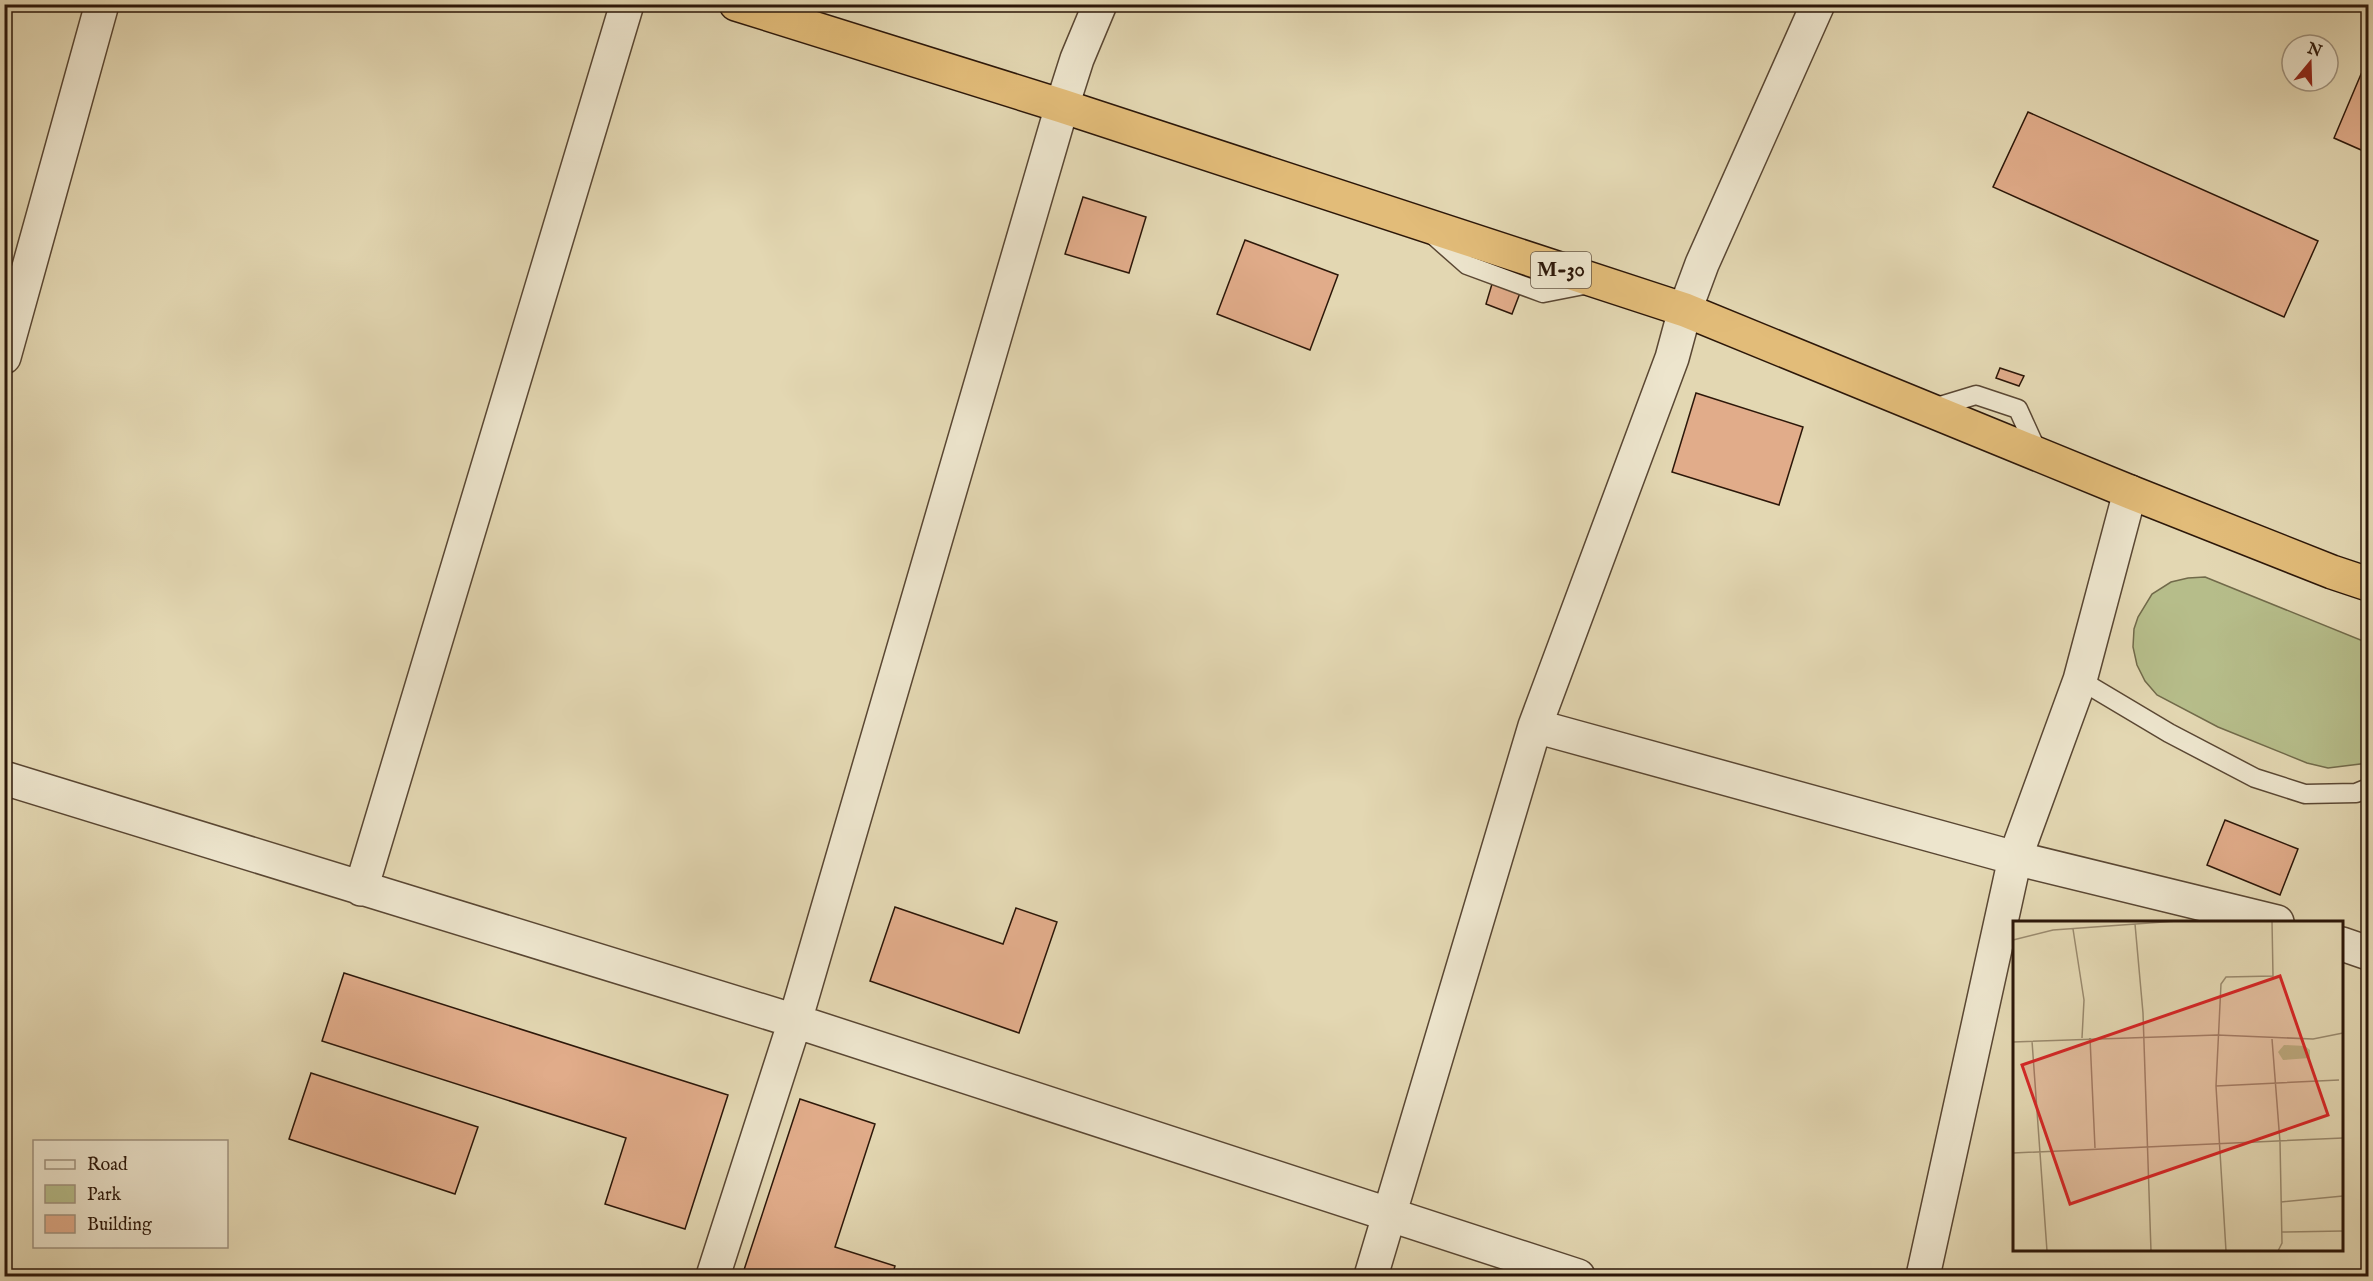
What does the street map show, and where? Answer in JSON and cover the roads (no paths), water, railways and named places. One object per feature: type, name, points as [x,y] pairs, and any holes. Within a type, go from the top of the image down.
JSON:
[{"type":"highway","name":"М-30","points":[[736,4],[1062,106],[1685,310],[2130,492],[2368,584]]},
{"type":"street","points":[[4,357],[102,4]]},
{"type":"street","points":[[361,889],[627,4]]},
{"type":"street","points":[[713,1276],[795,1021],[1062,106],[1077,58],[1100,4]]},
{"type":"street","points":[[1371,1276],[1535,726],[1672,358],[1685,310],[1702,264],[1818,4]]},
{"type":"street","points":[[1923,1276],[2015,858],[2080,680],[2130,492]]},
{"type":"street","points":[[1535,726],[2015,858],[2273,921]]},
{"type":"street","points":[[4,778],[795,1021],[1578,1276]]},
{"type":"street","points":[[2343,944],[2368,953]]},
{"type":"lane","points":[[2080,680],[2169,733],[2255,777],[2306,794],[2356,794],[2368,788]]}]
